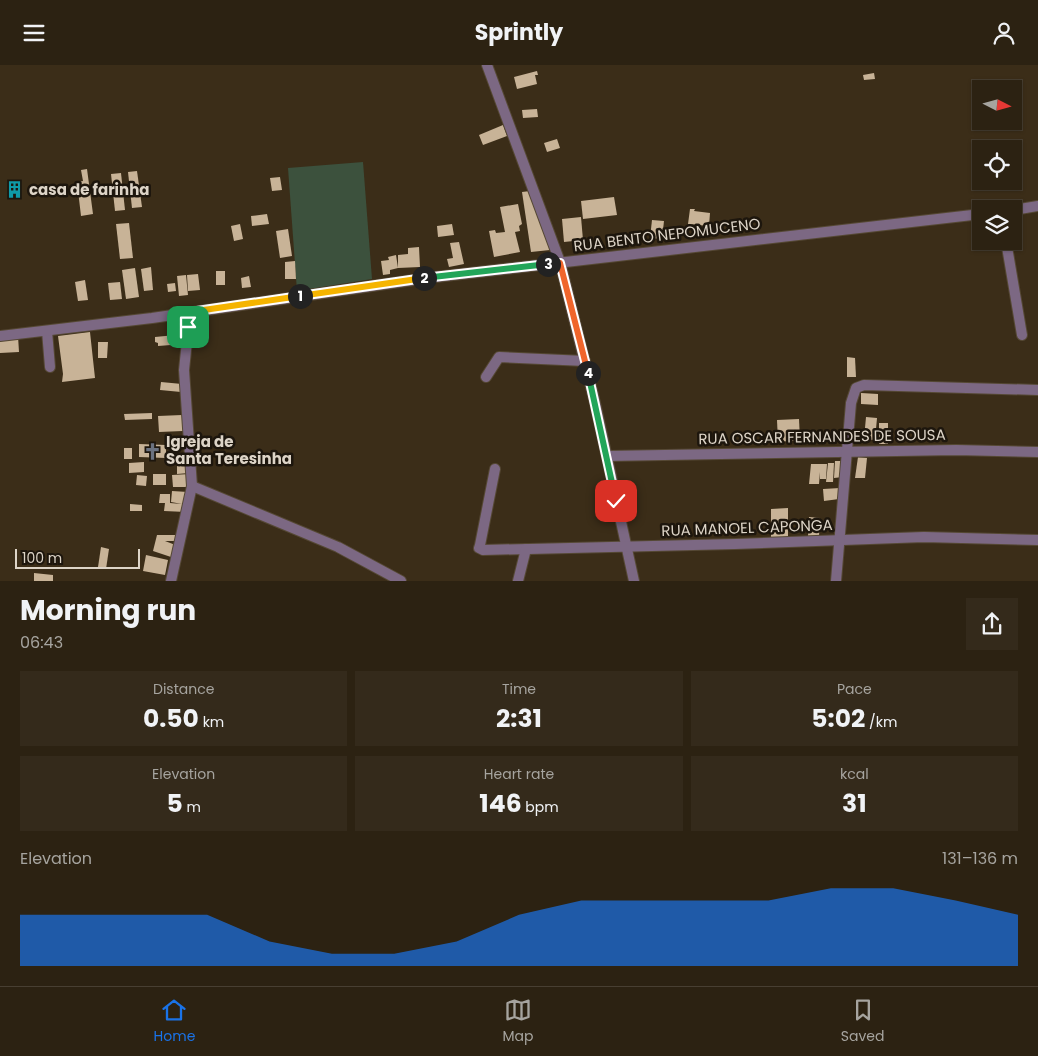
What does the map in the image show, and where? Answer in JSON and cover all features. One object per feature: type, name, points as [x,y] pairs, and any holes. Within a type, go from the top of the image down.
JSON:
[{"type":"street","points":[[487,65],[560,263],[585,361],[634,581]]},
{"type":"street","points":[[1022,209],[1038,206]]},
{"type":"street","name":"RUA BENTO NEPOMUCENO","points":[[0,336],[190,312],[427,278],[972,215]]},
{"type":"street","points":[[1008,250],[1022,335]]},
{"type":"street","points":[[171,581],[192,486],[184,370],[190,312]]},
{"type":"street","points":[[47,331],[50,367]]},
{"type":"street","points":[[486,377],[499,357],[585,361]]},
{"type":"street","points":[[836,581],[852,397],[856,388],[864,385],[1038,390]]},
{"type":"street","name":"RUA OSCAR FERNANDES DE SOUSA","points":[[607,456],[847,451],[956,450],[1038,452]]},
{"type":"street","name":"RUA MANOEL CAPONGA","points":[[495,469],[479,547],[483,550],[924,537],[1038,540]]},
{"type":"street","points":[[192,486],[338,547],[401,581]]},
{"type":"street","points":[[518,581],[526,549]]},
{"type":"green space","points":[[363,162],[372,279],[297,291],[288,168]]},
{"type":"building","points":[[537,71],[538,75],[535,75],[537,84],[517,89],[514,77]]},
{"type":"building","points":[[874,73],[875,79],[864,80],[863,75]]},
{"type":"building","points":[[537,109],[538,117],[523,118],[522,110]]},
{"type":"building","points":[[503,125],[507,136],[483,145],[479,135]]},
{"type":"building","points":[[557,139],[560,148],[547,152],[544,143]]},
{"type":"building","points":[[87,169],[93,214],[81,216],[77,182],[83,181],[81,170]]},
{"type":"building","points":[[137,171],[142,207],[132,208],[128,172]]},
{"type":"building","points":[[121,173],[125,210],[115,211],[111,174]]},
{"type":"building","points":[[280,177],[282,190],[272,191],[270,178]]},
{"type":"building","name":"casa de farinha","points":[[10,181],[21,182],[20,198],[9,197]]},
{"type":"building","points":[[530,191],[550,250],[531,252],[522,192]]},
{"type":"building","points":[[614,197],[617,215],[583,219],[581,201]]},
{"type":"building","points":[[518,204],[522,224],[519,226],[520,231],[515,232],[520,252],[494,257],[489,231],[495,230],[496,233],[505,232],[500,207]]},
{"type":"building","points":[[690,209],[710,213],[709,226],[688,224]]},
{"type":"building","points":[[267,214],[269,224],[252,226],[251,216]]},
{"type":"building","points":[[581,217],[583,240],[564,242],[562,219]]},
{"type":"building","points":[[652,220],[664,221],[662,239],[650,238]]},
{"type":"building","points":[[129,223],[133,258],[120,259],[116,224]]},
{"type":"building","points":[[240,224],[243,239],[234,241],[231,226]]},
{"type":"building","points":[[452,224],[454,235],[438,237],[437,226]]},
{"type":"building","points":[[288,229],[292,256],[280,258],[276,231]]},
{"type":"building","points":[[459,242],[464,264],[449,267],[447,259],[453,258],[450,243]]},
{"type":"building","points":[[419,247],[420,267],[398,268],[398,255],[408,254],[408,248]]},
{"type":"building","points":[[396,255],[398,268],[390,270],[390,274],[383,275],[381,261],[389,260],[388,257]]},
{"type":"building","points":[[295,261],[296,279],[285,279],[285,262]]},
{"type":"building","points":[[151,267],[153,290],[144,291],[141,269]]},
{"type":"building","points":[[135,268],[139,297],[126,299],[122,270]]},
{"type":"building","points":[[216,271],[225,271],[225,285],[216,285]]},
{"type":"building","points":[[198,274],[200,290],[188,291],[187,275]]},
{"type":"building","points":[[186,275],[188,295],[179,296],[177,276]]},
{"type":"building","points":[[249,276],[251,287],[242,288],[241,278]]},
{"type":"building","points":[[85,280],[88,300],[78,301],[75,282]]},
{"type":"building","points":[[120,282],[122,299],[110,300],[108,283]]},
{"type":"building","points":[[175,283],[176,291],[168,292],[167,284]]},
{"type":"building","points":[[175,320],[186,320],[186,332],[171,332],[171,323],[175,324]]},
{"type":"building","points":[[90,332],[95,378],[62,382],[63,374],[58,336]]},
{"type":"building","points":[[186,334],[184,344],[158,346],[158,343],[155,342],[155,337]]},
{"type":"building","points":[[18,336],[19,352],[0,353],[0,338]]},
{"type":"building","points":[[98,342],[108,342],[107,358],[98,358]]},
{"type":"building","points":[[847,357],[855,358],[856,377],[847,377]]},
{"type":"building","points":[[161,382],[182,384],[181,392],[160,390]]},
{"type":"building","points":[[861,393],[878,394],[878,405],[861,404]]},
{"type":"building","points":[[152,413],[152,419],[125,420],[124,414]]},
{"type":"building","points":[[182,415],[183,431],[159,432],[158,416]]},
{"type":"building","points":[[866,417],[877,418],[875,440],[864,439]]},
{"type":"building","points":[[799,419],[800,440],[778,442],[777,420]]},
{"type":"building","points":[[879,423],[888,423],[888,444],[879,444]]},
{"type":"building","name":"Igreja de Santa Teresinha","points":[[139,444],[166,445],[166,458],[139,457]]},
{"type":"building","points":[[124,448],[132,448],[132,459],[124,459]]},
{"type":"building","points":[[858,457],[867,458],[865,478],[855,478]]},
{"type":"building","points":[[177,460],[185,460],[186,466],[189,466],[189,473],[177,474]]},
{"type":"building","points":[[835,461],[844,461],[843,477],[834,478]]},
{"type":"building","points":[[144,462],[144,472],[129,473],[129,463]]},
{"type":"building","points":[[828,463],[834,463],[833,482],[826,482]]},
{"type":"building","points":[[811,464],[827,464],[826,479],[820,479],[820,472],[819,484],[809,484]]},
{"type":"building","points":[[153,474],[166,474],[166,485],[153,485]]},
{"type":"building","points":[[190,474],[190,487],[173,487],[172,475]]},
{"type":"building","points":[[137,475],[147,476],[146,486],[136,485]]},
{"type":"building","points":[[840,488],[839,499],[824,501],[823,489]]},
{"type":"building","points":[[172,491],[188,492],[186,512],[164,511],[165,503],[159,503],[160,494],[170,494],[170,503],[182,504],[171,502]]},
{"type":"building","points":[[130,504],[142,505],[142,511],[130,511]]},
{"type":"building","points":[[788,508],[788,537],[771,538],[771,509]]},
{"type":"building","points":[[809,517],[820,518],[819,536],[808,536]]},
{"type":"building","points":[[157,535],[179,535],[179,541],[165,541],[178,546],[174,558],[153,551]]},
{"type":"building","points":[[101,547],[109,549],[106,569],[98,567]]},
{"type":"building","points":[[146,555],[168,560],[165,575],[143,571]]},
{"type":"building","points":[[34,573],[53,575],[53,581],[34,581]]},
{"type":"place","name":"casa de farinha","points":[[15,190]]},
{"type":"place","name":"Igreja de Santa Teresinha","points":[[152,451]]},
{"type":"route","points":[[188,327],[190,312],[427,278],[560,263],[596,403],[616,501]]}]
